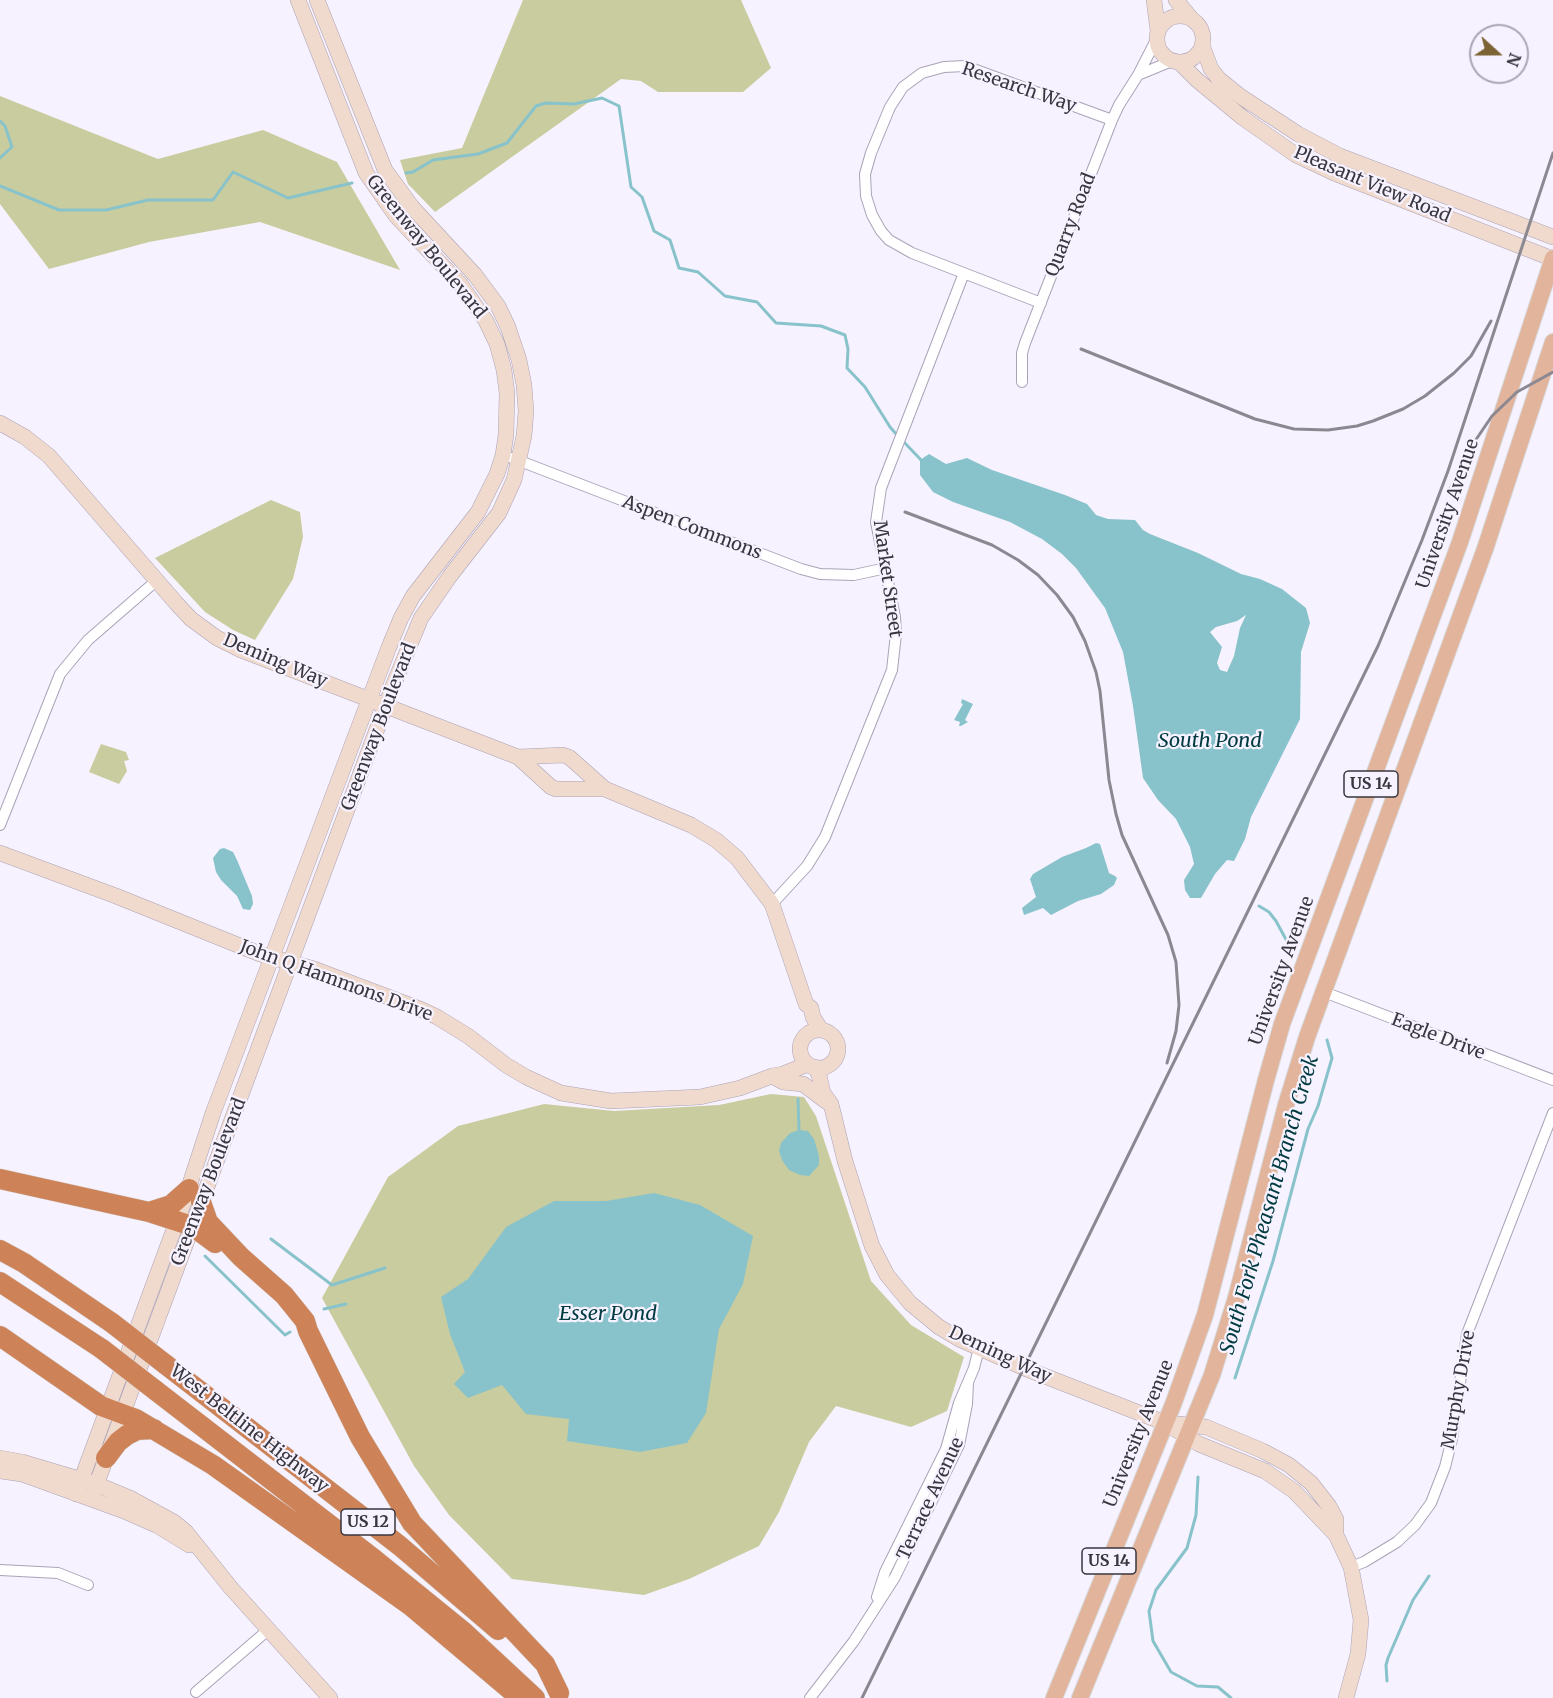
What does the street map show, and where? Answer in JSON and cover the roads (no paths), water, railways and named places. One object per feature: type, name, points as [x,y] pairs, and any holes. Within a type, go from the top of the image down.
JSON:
[{"type":"highway","points":[[0,1179],[149,1212],[184,1224],[208,1237],[269,1288],[300,1325],[308,1331]]},
{"type":"highway","points":[[149,1212],[195,1195],[208,1222],[284,1295],[305,1321],[360,1437],[412,1523],[545,1664],[562,1696]]},
{"type":"highway","name":"West Beltline Highway","points":[[0,1250],[24,1263],[111,1323],[400,1546],[496,1628],[562,1696]]},
{"type":"highway","name":"West Beltline Highway","points":[[0,1282],[102,1349],[383,1566],[464,1632],[535,1698]]},
{"type":"highway","points":[[0,1336],[115,1412],[136,1419],[213,1465],[411,1606],[520,1698]]},
{"type":"highway","points":[[106,1458],[118,1442],[127,1435],[137,1430],[154,1430]]},
{"type":"main road","name":"University Avenue","points":[[1054,1698],[1165,1423],[1205,1315],[1282,1024],[1460,542],[1553,259]]},
{"type":"main road","name":"US 14","points":[[1080,1698],[1212,1375],[1233,1309],[1286,1105],[1324,992],[1481,560],[1553,342]]},
{"type":"street","name":"Greenway Boulevard","points":[[195,1195],[213,1113],[401,618],[413,596],[478,512],[493,483],[503,455],[507,426],[507,393],[502,361],[486,321],[461,285],[390,209],[366,173],[298,0]]},
{"type":"street","name":"Greenway Boulevard","points":[[86,1489],[195,1195],[291,962],[386,706],[422,618],[450,576],[499,513],[520,460],[524,436],[524,394],[519,360],[508,327],[498,306],[475,275],[390,180],[379,159],[317,0]]},
{"type":"street","points":[[1154,0],[1161,52],[1176,62]]},
{"type":"street","points":[[1138,75],[1193,58],[1202,45],[1201,30],[1176,0]]},
{"type":"street","points":[[1157,34],[1168,19],[1183,16],[1191,18]]},
{"type":"street","name":"Quarry Road","points":[[1022,382],[1022,353],[1041,303],[1112,120],[1138,75],[1157,34]]},
{"type":"street","name":"Pleasant View Road","points":[[1202,45],[1211,69],[1219,79],[1240,96],[1298,134],[1340,156],[1553,237]]},
{"type":"street","name":"Pleasant View Road","points":[[1176,62],[1243,118],[1296,155],[1334,173],[1553,259]]},
{"type":"street","name":"Research Way","points":[[1041,303],[912,253],[890,240],[881,231],[868,205],[864,184],[871,153],[890,107],[903,87],[931,69],[955,65],[965,66],[1112,120]]},
{"type":"street","name":"Market Street","points":[[772,904],[807,866],[825,837],[892,670],[897,634],[876,522],[881,488],[964,273]]},
{"type":"street","name":"Deming Way","points":[[0,423],[25,437],[49,456],[191,619],[218,638],[250,653],[518,757],[550,787],[605,789]]},
{"type":"street","name":"Aspen Commons","points":[[503,455],[801,569],[820,574],[854,575],[886,568]]},
{"type":"street","points":[[0,825],[60,674],[88,640],[156,581]]},
{"type":"street","name":"Deming Way","points":[[518,757],[563,755],[569,757],[605,789],[683,821],[716,840],[737,858],[772,904],[806,1004],[811,1008],[814,1032]]},
{"type":"street","name":"John Q Hammons Drive","points":[[0,853],[437,1017],[543,1087],[576,1097],[611,1101],[700,1097],[740,1088],[772,1076],[779,1067],[813,1061]]},
{"type":"street","name":"Eagle Drive","points":[[1324,992],[1553,1080]]},
{"type":"street","points":[[814,1032],[830,1034],[836,1042],[836,1056],[813,1061],[801,1042],[814,1032]]},
{"type":"street","name":"Deming Way","points":[[813,1061],[829,1071],[831,1104],[866,1231],[887,1275],[924,1316],[954,1336],[1053,1380],[1191,1431],[1199,1444],[1251,1464],[1277,1479],[1299,1496],[1336,1535],[1351,1567],[1361,1620],[1357,1662],[1346,1698]]},
{"type":"street","points":[[772,1076],[783,1082],[803,1084],[831,1104]]},
{"type":"street","name":"Murphy Drive","points":[[1351,1567],[1364,1562],[1397,1542],[1415,1525],[1431,1503],[1445,1467],[1452,1439],[1467,1334],[1553,1113]]},
{"type":"street","name":"Terrace Avenue","points":[[810,1698],[854,1641],[873,1608],[895,1577],[959,1445],[968,1404],[968,1382],[979,1348]]},
{"type":"street","name":"Greenway Boulevard","points":[[86,1489],[106,1458],[115,1412]]},
{"type":"street","points":[[0,1458],[22,1462],[86,1489]]},
{"type":"street","points":[[0,1471],[132,1499],[174,1522],[186,1532],[268,1630],[330,1698]]},
{"type":"street","points":[[0,1570],[58,1573],[88,1585]]},
{"type":"street","points":[[196,1692],[268,1630]]},
{"type":"water","name":"South Pond","points":[[929,454],[946,464],[967,458],[992,470],[1087,504],[1096,515],[1108,519],[1135,520],[1143,530],[1150,534],[1198,553],[1241,574],[1260,579],[1282,589],[1306,608],[1310,623],[1301,652],[1300,719],[1251,817],[1245,839],[1234,861],[1227,860],[1215,874],[1201,898],[1190,898],[1185,890],[1184,880],[1194,864],[1190,847],[1176,819],[1158,800],[1143,778],[1123,652],[1105,608],[1076,568],[1042,539],[1010,522],[953,502],[933,492],[920,475],[920,460]],"holes":[[[1246,615],[1240,628],[1234,656],[1227,672],[1220,670],[1217,663],[1222,647],[1210,632],[1216,627],[1237,621]]]},
{"type":"water","points":[[962,699],[973,704],[965,720],[968,722],[959,726],[960,722],[954,720],[963,704]]},
{"type":"water","points":[[1096,843],[1100,844],[1109,873],[1117,878],[1114,885],[1101,894],[1078,901],[1051,915],[1043,908],[1024,915],[1022,908],[1036,897],[1030,879],[1033,874],[1062,857]]},
{"type":"water","points":[[224,848],[233,852],[237,860],[252,896],[253,904],[250,910],[243,909],[237,896],[216,872],[213,858],[220,849]]},
{"type":"water","points":[[799,1130],[808,1131],[814,1139],[819,1156],[819,1165],[809,1176],[789,1170],[779,1151],[781,1143],[790,1133]]},
{"type":"water","name":"Esser Pond","points":[[654,1193],[700,1205],[753,1236],[743,1284],[719,1329],[706,1413],[687,1443],[640,1452],[567,1441],[569,1419],[526,1414],[502,1385],[468,1398],[454,1384],[465,1372],[450,1334],[441,1297],[468,1279],[506,1227],[554,1201],[606,1201]]},
{"type":"waterway","name":"South Fork Pheasant Branch Creek","points":[[406,173],[413,172],[433,160],[478,154],[507,143],[536,106],[546,103],[574,104],[602,98],[619,106],[631,187],[642,197],[654,231],[670,240],[679,268],[698,272],[725,296],[757,302],[776,323],[821,326],[845,335],[848,349],[847,368],[865,387],[897,435]]},
{"type":"waterway","name":"South Fork Pheasant Branch Creek","points":[[0,121],[5,126],[12,147],[0,158]]},
{"type":"waterway","name":"South Fork Pheasant Branch Creek","points":[[0,186],[59,210],[106,210],[148,200],[213,200],[233,172],[288,198],[352,183]]},
{"type":"waterway","name":"South Fork Pheasant Branch Creek","points":[[902,440],[922,461]]},
{"type":"waterway","name":"South Fork Pheasant Branch Creek","points":[[1259,906],[1269,912],[1276,921],[1289,945]]},
{"type":"waterway","name":"South Fork Pheasant Branch Creek","points":[[1235,1378],[1273,1261],[1308,1129],[1318,1106],[1332,1058],[1327,1040]]},
{"type":"waterway","points":[[798,1099],[799,1130]]},
{"type":"waterway","points":[[271,1239],[332,1285],[385,1268]]},
{"type":"waterway","points":[[205,1256],[285,1335],[290,1332]]},
{"type":"waterway","points":[[324,1309],[346,1304]]},
{"type":"waterway","name":"South Fork Pheasant Branch Creek","points":[[1198,1477],[1196,1515],[1187,1548],[1156,1590],[1149,1611],[1153,1641],[1171,1672],[1197,1686],[1218,1687],[1231,1698]]},
{"type":"waterway","points":[[1387,1681],[1388,1658],[1413,1600],[1429,1576]]},
{"type":"railway","points":[[862,1698],[1378,646],[1448,471],[1553,153]]},
{"type":"railway","points":[[1081,349],[1255,419],[1294,429],[1328,430],[1373,421],[1403,409],[1425,396],[1471,356],[1491,321]]},
{"type":"railway","points":[[1448,493],[1473,444],[1492,416],[1517,392],[1553,372]]},
{"type":"railway","points":[[905,512],[992,545],[1018,560],[1038,575],[1057,595],[1073,617],[1085,641],[1100,691],[1109,780],[1116,814],[1122,835],[1168,935],[1176,962],[1179,1005],[1176,1031],[1167,1063]]}]
